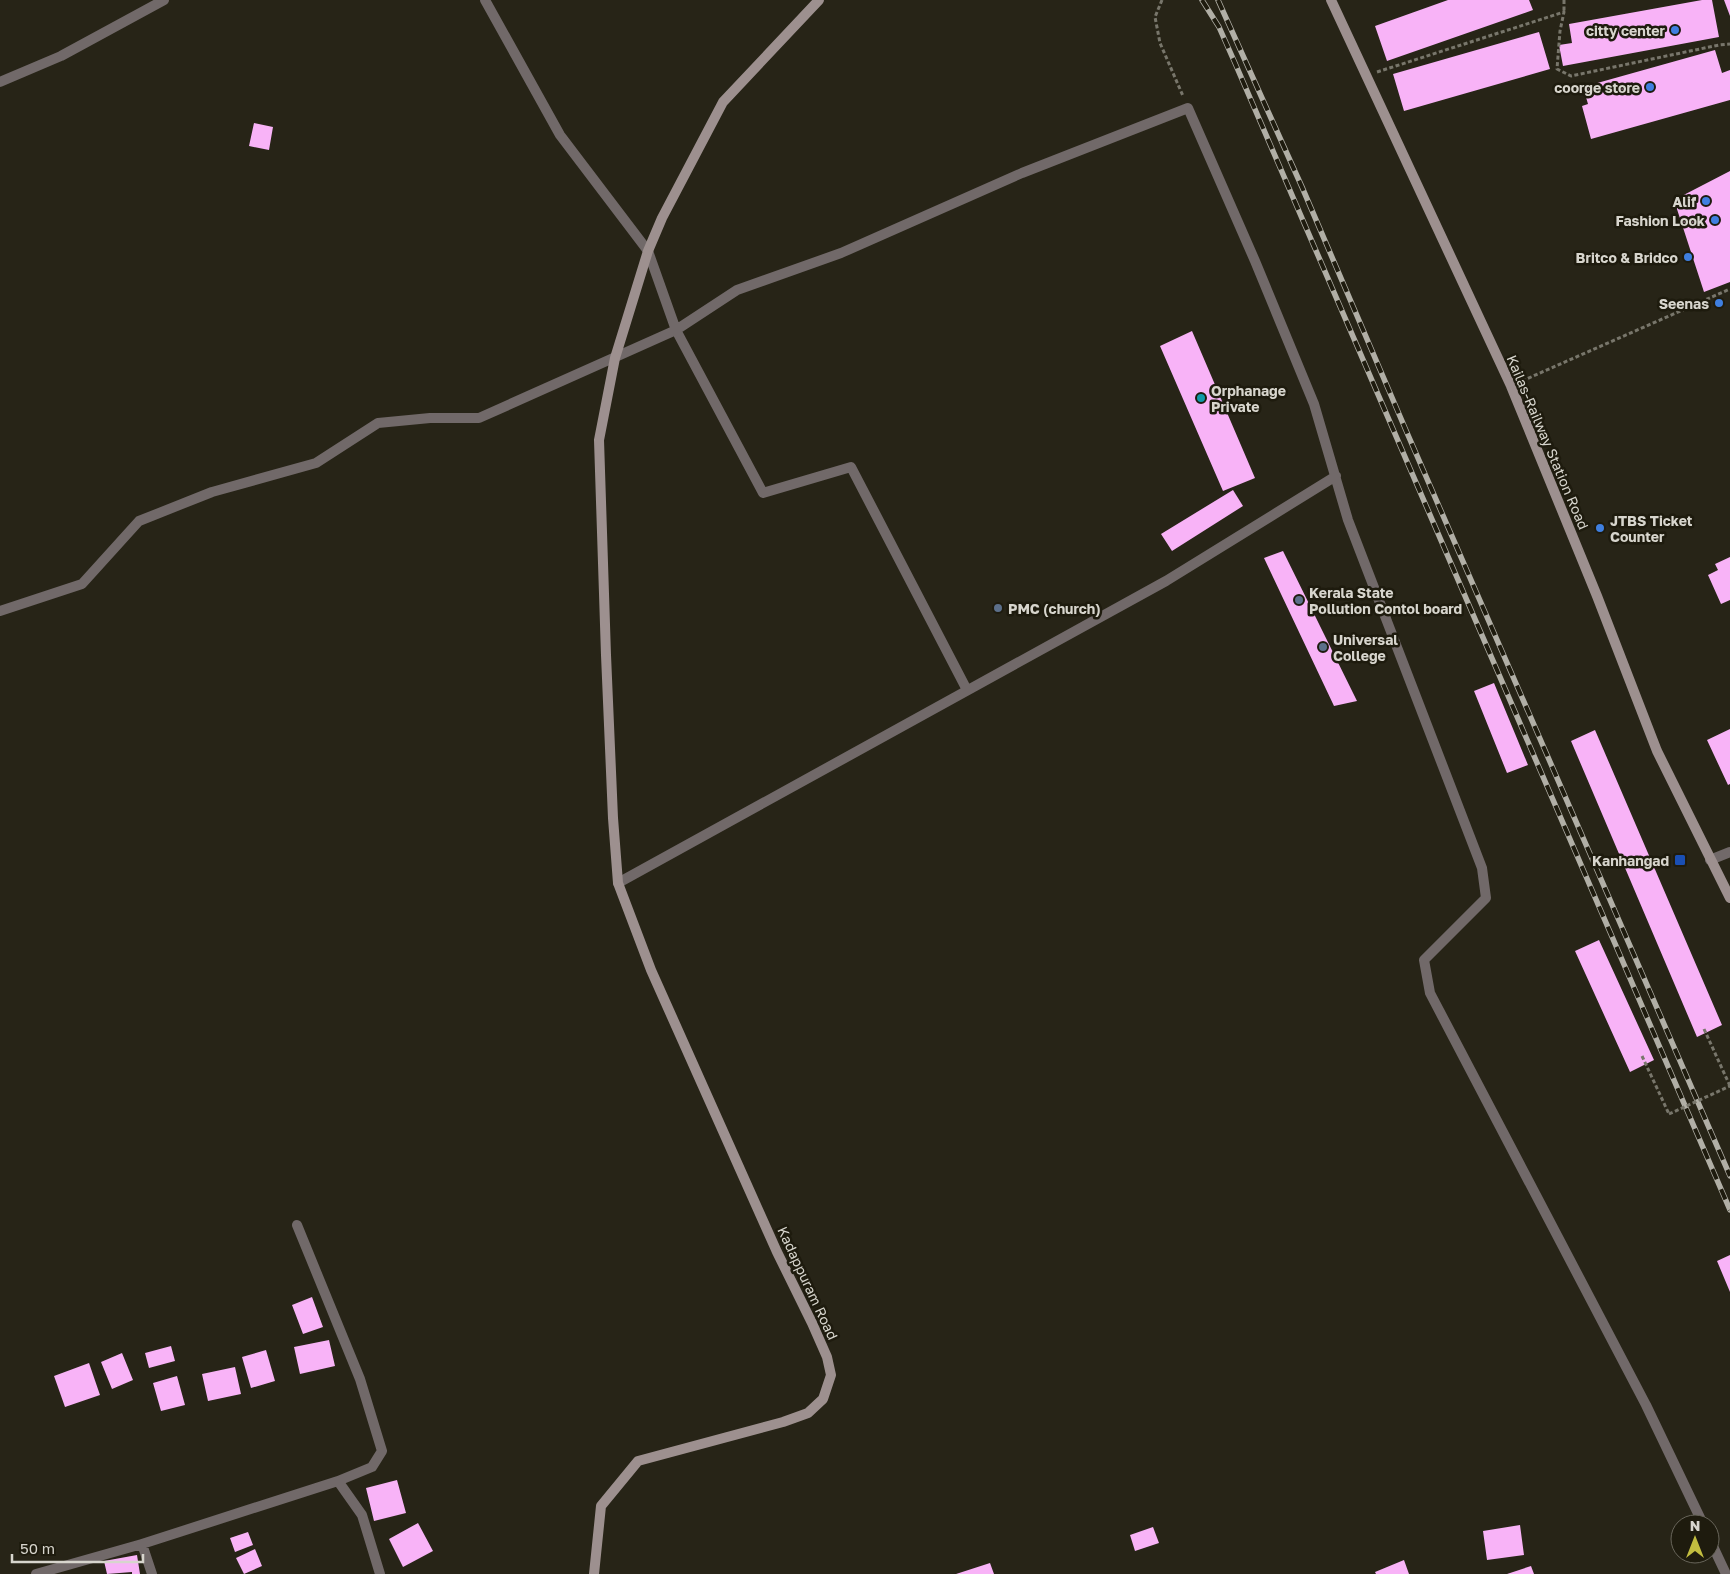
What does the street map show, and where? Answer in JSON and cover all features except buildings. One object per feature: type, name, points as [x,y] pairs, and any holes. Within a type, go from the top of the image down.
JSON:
[{"type":"main road","name":"Kadappuram Road","points":[[594,1574],[600,1506],[638,1461],[783,1422],[808,1413],[823,1399],[831,1376],[827,1357],[812,1323],[777,1252],[651,970],[618,883],[607,684],[599,440],[615,358],[648,250],[662,218],[723,102],[819,0]]},
{"type":"main road","name":"Kailas-Railway Station Road","points":[[1331,0],[1511,386],[1657,751],[1730,898]]},
{"type":"street","points":[[0,82],[61,56],[164,0]]},
{"type":"street","points":[[485,0],[560,135],[648,250],[676,330],[763,493],[852,467],[967,690]]},
{"type":"street","points":[[0,611],[82,584],[139,522],[212,492],[316,463],[378,423],[430,418],[479,418],[676,330],[737,290],[840,254],[1022,173],[1188,108],[1255,261],[1314,404],[1348,520],[1482,868],[1486,898],[1424,960],[1430,993],[1646,1405],[1698,1514]]},
{"type":"street","points":[[618,883],[1166,581],[1336,476]]},
{"type":"street","points":[[1710,860],[1730,852]]},
{"type":"street","points":[[36,1574],[142,1544],[338,1481],[372,1467],[382,1451],[360,1379],[296,1225]]},
{"type":"street","points":[[338,1481],[362,1515],[380,1574]]},
{"type":"street","points":[[142,1544],[152,1574]]},
{"type":"street","points":[[1720,1561],[1726,1574]]},
{"type":"path","points":[[1162,0],[1155,18],[1160,43],[1188,108]]},
{"type":"path","points":[[1564,0],[1557,69],[1571,76],[1730,44]]},
{"type":"path","points":[[1367,75],[1564,12]]},
{"type":"path","points":[[1511,386],[1730,289]]},
{"type":"path","points":[[1642,1056],[1669,1114],[1730,1086],[1704,1029]]},
{"type":"railway","points":[[1202,0],[1219,27],[1235,63],[1730,1210]]},
{"type":"railway","points":[[1218,0],[1302,187],[1730,1176]]},
{"type":"place","name":"citty center","points":[[1675,30]]},
{"type":"place","name":"coorge store","points":[[1650,87]]},
{"type":"place","name":"Alif","points":[[1706,201]]},
{"type":"place","name":"Fashion Look","points":[[1715,220]]},
{"type":"place","name":"Britco & Bridco","points":[[1688,257]]},
{"type":"place","name":"Seenas","points":[[1719,303]]},
{"type":"place","name":"Orphanage Private","points":[[1201,398]]},
{"type":"place","name":"JTBS Ticket Counter","points":[[1600,528]]},
{"type":"place","name":"Kerala State Pollution Contol board","points":[[1299,600]]},
{"type":"place","name":"PMC (church)","points":[[998,608]]},
{"type":"place","name":"Universal College","points":[[1323,647]]},
{"type":"place","name":"Kanhangad","points":[[1680,860]]}]
